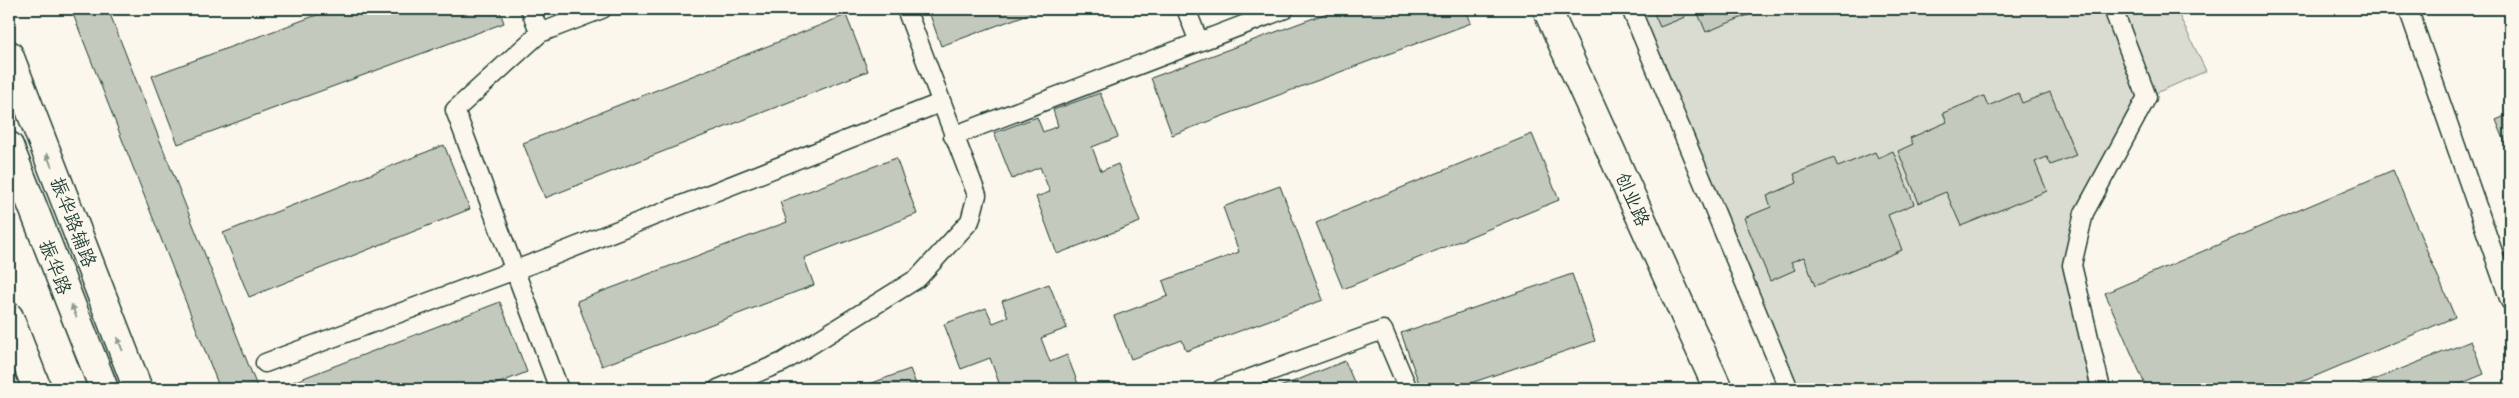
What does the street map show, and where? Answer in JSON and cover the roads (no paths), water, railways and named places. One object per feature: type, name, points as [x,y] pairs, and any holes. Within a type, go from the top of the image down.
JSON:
[{"type":"street","name":"创业路","points":[[1547,9],[1718,389]]},
{"type":"street","name":"振华路辅路","points":[[9,56],[138,389]]},
{"type":"street","name":"振华路","points":[[9,146],[104,389]]},
{"type":"street","points":[[9,317],[37,389]]},
{"type":"lane","points":[[530,9],[540,33]]},
{"type":"lane","points":[[559,389],[455,110],[540,33],[602,9]]},
{"type":"lane","points":[[718,389],[783,362],[918,278],[970,221],[977,195],[940,103],[906,9]]},
{"type":"lane","points":[[1186,9],[1199,42]]},
{"type":"lane","points":[[954,136],[1285,9]]},
{"type":"lane","points":[[1630,9],[1789,389]]},
{"type":"lane","points":[[2101,389],[2072,265],[2084,212],[2147,97],[2113,9]]},
{"type":"lane","points":[[2410,14],[2510,301]]},
{"type":"lane","points":[[265,363],[515,270],[940,103]]},
{"type":"lane","points":[[1221,389],[1383,330],[1408,389]]}]
